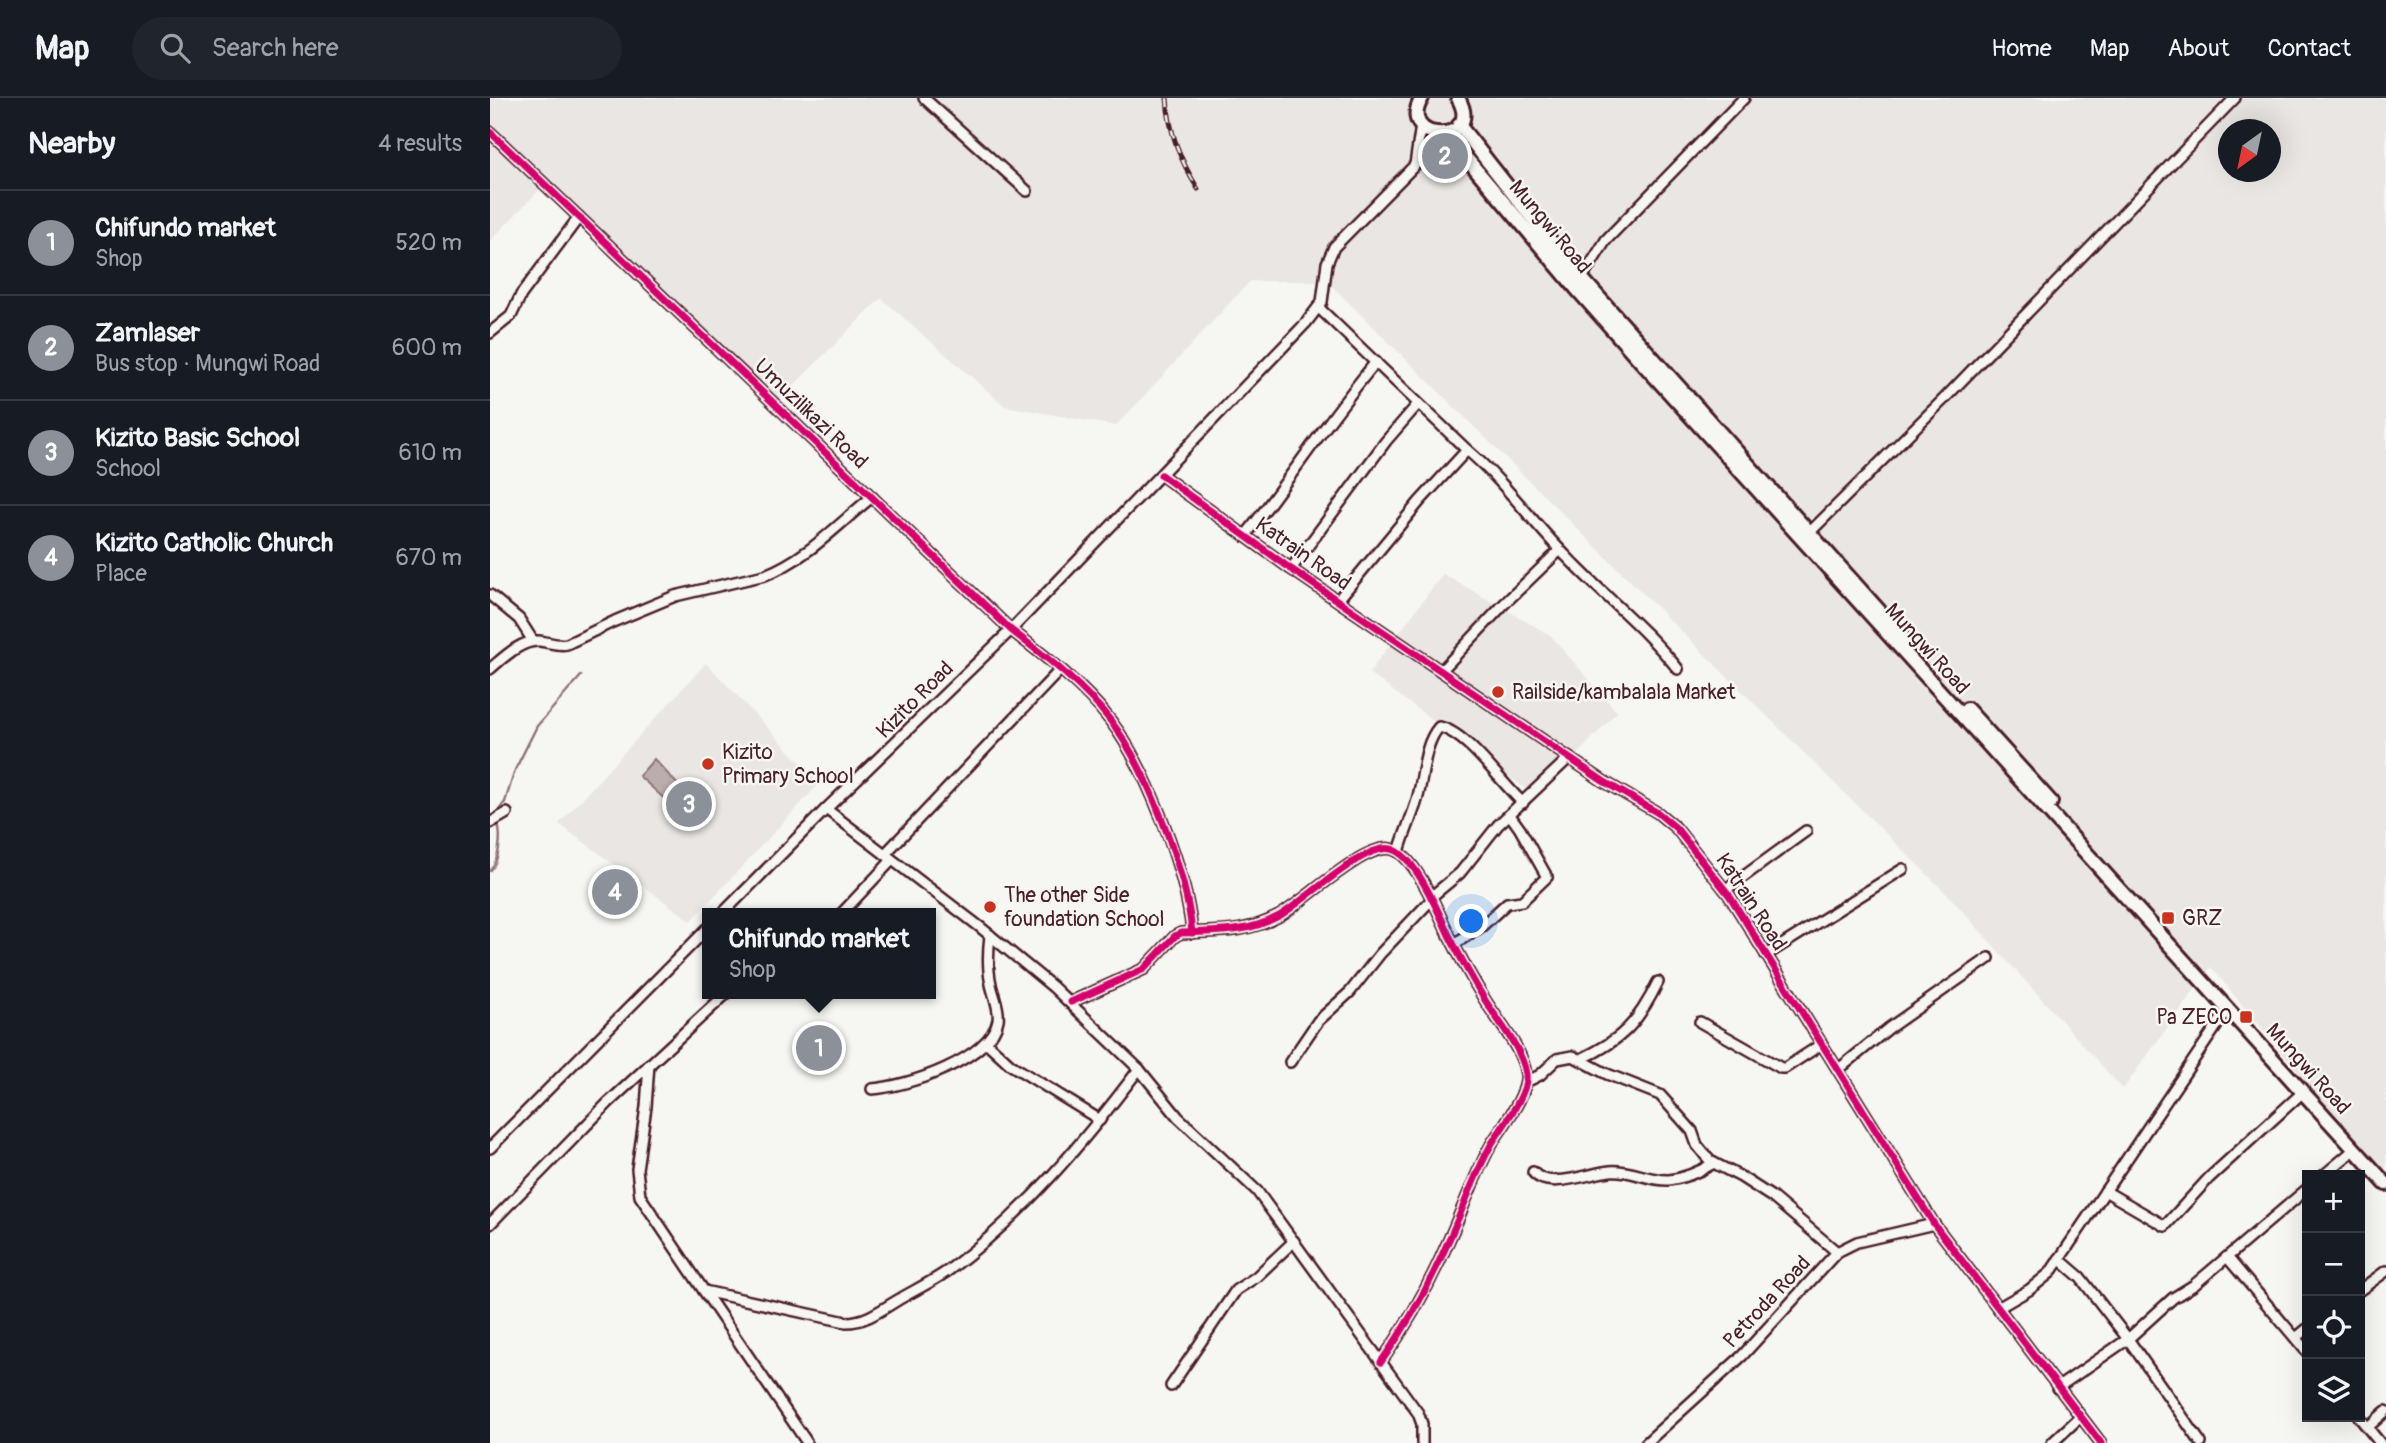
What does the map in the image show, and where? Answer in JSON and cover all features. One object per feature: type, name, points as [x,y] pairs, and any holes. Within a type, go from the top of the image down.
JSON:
[{"type":"main road","points":[[1412,98],[1421,125],[1432,134],[1443,135],[1459,125],[1463,113],[1459,99]]},
{"type":"main road","points":[[1417,112],[1422,98]]},
{"type":"main road","name":"Mungwi Road","points":[[1459,125],[1502,183],[1582,278],[1807,536],[2386,1184]]},
{"type":"main road","name":"Mungwi Road","points":[[1443,135],[1576,288],[2039,788],[2109,871],[2386,1175]]},
{"type":"street","points":[[925,98],[1027,191]]},
{"type":"street","points":[[1582,278],[1606,240],[1744,98]]},
{"type":"street","points":[[1807,536],[1944,399],[2235,98]]},
{"type":"street","points":[[1414,166],[1421,125]]},
{"type":"street","name":"Umuzilikazi Road","points":[[490,132],[1012,630],[1081,688],[1110,720],[1125,744],[1163,823],[1184,886],[1192,933]]},
{"type":"street","points":[[1443,135],[1334,247],[1326,263],[1325,292],[1319,308],[1502,483],[1560,550],[1663,650],[1678,669]]},
{"type":"street","points":[[490,333],[511,316],[521,295],[579,217]]},
{"type":"street","name":"Kizito Road","points":[[728,908],[826,809],[1012,630],[1319,308]]},
{"type":"street","points":[[1245,536],[1341,404],[1376,362]]},
{"type":"street","points":[[1291,569],[1386,441],[1418,404]]},
{"type":"street","points":[[1338,600],[1420,500],[1467,450]]},
{"type":"street","name":"Katrain Road","points":[[1161,475],[1291,569],[1569,758],[1668,820],[1687,839],[1725,890],[1934,1224],[2101,1443]]},
{"type":"street","points":[[490,669],[509,654],[533,641],[561,646],[576,642],[665,599],[779,570],[808,551],[872,497]]},
{"type":"street","points":[[1441,671],[1560,550]]},
{"type":"street","points":[[490,595],[519,619],[533,641]]},
{"type":"street","points":[[846,908],[888,857],[1060,670]]},
{"type":"street","points":[[1399,852],[1417,800],[1433,735],[1439,727],[1446,728],[1480,756],[1522,803]]},
{"type":"street","points":[[1290,1062],[1318,1021],[1350,992],[1431,898],[1460,873],[1492,832],[1569,758]]},
{"type":"street","points":[[826,809],[990,935],[1071,1002],[1139,1069],[1178,1117],[1257,1191],[1418,1413],[1422,1424],[1422,1443]]},
{"type":"street","points":[[490,823],[506,813]]},
{"type":"street","points":[[1454,944],[1482,926],[1507,903],[1522,901],[1546,877],[1510,815]]},
{"type":"street","points":[[1725,890],[1806,831]]},
{"type":"street","points":[[1071,1002],[1144,969],[1175,936],[1229,933],[1266,922],[1280,915],[1341,870],[1368,854],[1385,849],[1404,856],[1431,898],[1484,999],[1522,1060],[1526,1082]]},
{"type":"street","points":[[1766,955],[1903,869]]},
{"type":"street","points":[[490,1148],[702,934]]},
{"type":"street","points":[[872,1089],[900,1086],[932,1074],[977,1050],[994,1031],[999,1017],[989,974],[990,935]]},
{"type":"street","points":[[1839,1069],[1889,1028],[1989,958]]},
{"type":"street","points":[[1581,1059],[1609,1045],[1638,1017],[1658,982]]},
{"type":"street","points":[[490,1224],[649,1064],[720,999]]},
{"type":"street","points":[[1998,1308],[2042,1280],[2059,1259],[2228,1009]]},
{"type":"street","points":[[1700,1022],[1781,1068],[1822,1044]]},
{"type":"street","points":[[986,1041],[1011,1065],[1100,1120]]},
{"type":"street","points":[[1381,1362],[1421,1299],[1450,1238],[1469,1189],[1526,1082],[1540,1075],[1560,1057],[1581,1059],[1606,1074],[1660,1095],[1692,1131],[1701,1151],[1714,1163],[1772,1197],[1836,1252]]},
{"type":"street","points":[[649,1064],[637,1169],[640,1196],[806,1442]]},
{"type":"street","points":[[704,1292],[846,1322],[867,1319],[947,1271],[1018,1213],[1100,1120],[1139,1069]]},
{"type":"street","points":[[2105,1191],[2165,1226],[2209,1178],[2303,1092]]},
{"type":"street","points":[[2330,1170],[2355,1149]]},
{"type":"street","points":[[1533,1172],[1539,1179],[1550,1181],[1617,1171],[1666,1180],[1690,1176],[1714,1163]]},
{"type":"street","points":[[2057,1388],[2128,1339],[2302,1193]]},
{"type":"street","name":"Petroda Road","points":[[1646,1443],[1742,1356],[1836,1252],[1857,1242],[1934,1224]]},
{"type":"street","points":[[1171,1386],[1236,1290],[1256,1277],[1294,1241]]},
{"type":"street","points":[[2227,1257],[2302,1346]]},
{"type":"street","points":[[2059,1259],[2080,1277],[2128,1339],[2201,1443]]},
{"type":"street","points":[[2365,1286],[2386,1271]]},
{"type":"street","points":[[2296,1338],[2302,1333]]},
{"type":"street","points":[[2368,1427],[2386,1411]]},
{"type":"street","points":[[2052,1443],[2080,1417]]},
{"type":"street","points":[[2364,1422],[2381,1443]]},
{"type":"shaded area","points":[[490,98],[2386,98],[2386,1178],[2211,967],[2123,1089],[1947,894],[1327,281],[1250,281],[1116,426],[1005,406],[881,298],[773,406],[542,187],[490,241]]},
{"type":"shaded area","name":"Railside/kambalala Market","points":[[1443,574],[1550,635],[1617,712],[1537,797],[1369,673]]},
{"type":"shaded area","points":[[706,663],[820,783],[691,921],[559,824]]},
{"type":"shaded area","points":[[654,759],[681,788],[668,802],[639,776]]},
{"type":"waterway","points":[[496,814],[505,802],[515,770],[537,726],[581,676]]},
{"type":"waterway","points":[[490,871],[499,849],[498,824]]},
{"type":"railway","points":[[1167,98],[1176,145],[1198,189]]},
{"type":"cycle path","points":[[490,132],[1011,630],[1064,672],[1099,707],[1124,740],[1138,765],[1163,822],[1182,881],[1192,933]]},
{"type":"cycle path","points":[[1161,475],[1291,569],[1603,781],[1658,813],[1676,828],[1729,895],[1934,1224],[2101,1443]]},
{"type":"cycle path","points":[[1071,1002],[1144,969],[1181,933],[1243,929],[1267,922],[1290,909],[1334,875],[1366,855],[1391,849],[1409,862],[1425,886],[1475,984],[1515,1045],[1524,1064],[1526,1082],[1519,1101],[1485,1157],[1426,1288],[1381,1362]]},
{"type":"place","name":"Zamlaser","points":[[1445,156]]},
{"type":"place","name":"Railside/kambalala Market","points":[[1498,692]]},
{"type":"place","name":"Kizito Primary School","points":[[708,764]]},
{"type":"place","name":"Kizito Basic School","points":[[689,804]]},
{"type":"place","name":"Kizito Catholic Church","points":[[615,892]]},
{"type":"place","name":"The other Side foundation School","points":[[990,907]]},
{"type":"place","name":"GRZ","points":[[2168,918]]},
{"type":"place","name":"Pa ZECO","points":[[2246,1017]]},
{"type":"place","name":"Chifundo market","points":[[819,1048]]}]
